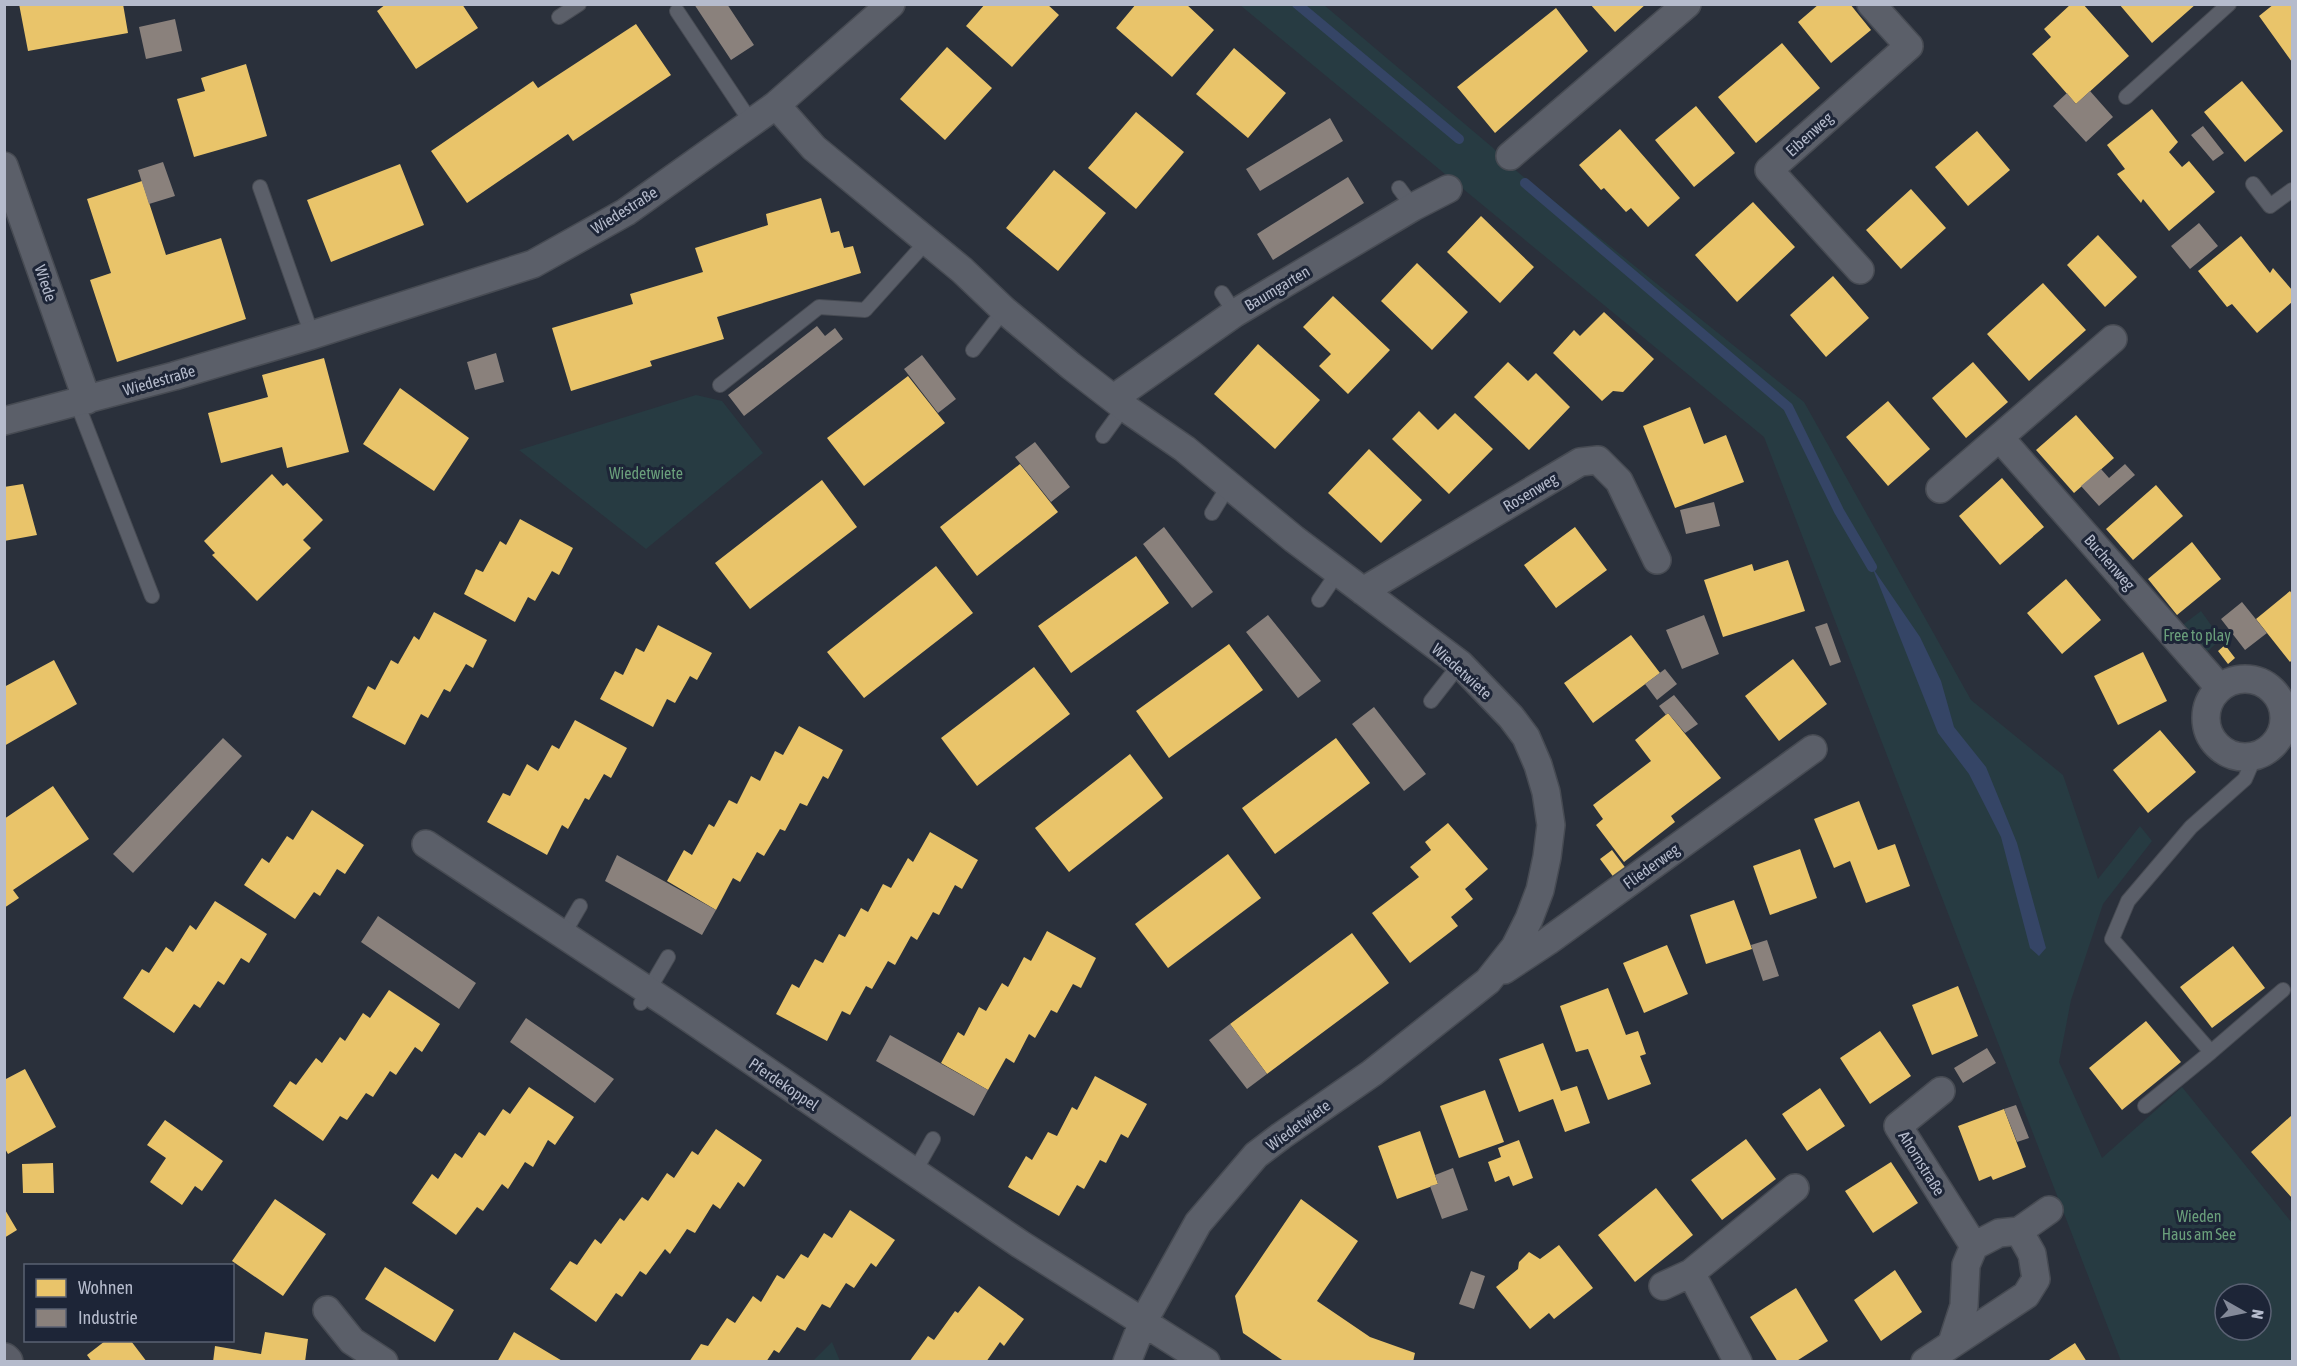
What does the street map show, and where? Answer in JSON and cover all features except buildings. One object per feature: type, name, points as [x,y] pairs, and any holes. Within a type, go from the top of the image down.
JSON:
[{"type":"street","name":"Wiedestraße","points":[[4,421],[82,402],[312,335],[533,264],[626,212],[776,105],[891,4]]},
{"type":"street","points":[[1510,156],[1687,4]]},
{"type":"street","name":"Eibenweg","points":[[1860,270],[1769,170],[1909,46],[1871,4]]},
{"type":"street","name":"Wiedetwiete","points":[[776,105],[814,148],[927,241],[1004,310],[1119,403],[1185,449],[1338,572],[1460,664],[1511,717],[1526,737],[1546,792],[1551,825],[1540,890],[1515,947],[1488,981],[1372,1073],[1256,1155],[1198,1222],[1143,1322],[1127,1362]]},
{"type":"street","name":"Wiede","points":[[4,166],[82,402]]},
{"type":"street","name":"Baumgarten","points":[[1119,403],[1229,303],[1406,198],[1448,189]]},
{"type":"street","points":[[1940,489],[2113,339]]},
{"type":"street","name":"Buchenweg","points":[[2000,438],[2219,687]]},
{"type":"street","name":"Rosenweg","points":[[1363,591],[1580,462],[1598,460],[1618,481],[1658,560]]},
{"type":"street","points":[[2247,678],[2262,681],[2274,690],[2288,714],[2276,742],[2267,751],[2255,756],[2241,757],[2226,753],[2214,743],[2206,729],[2205,714],[2210,699],[2219,687],[2233,680],[2247,678]]},
{"type":"street","name":"Fliederweg","points":[[1488,981],[1548,941],[1813,749]]},
{"type":"street","name":"Pferdekoppel","points":[[426,844],[563,935],[645,997],[915,1171],[1020,1244],[1143,1322]]},
{"type":"street","name":"Ahornstraße","points":[[1941,1091],[1898,1126],[1974,1246]]},
{"type":"street","points":[[1663,1286],[1691,1273],[1796,1188]]},
{"type":"street","points":[[1952,1343],[1964,1306],[1966,1265],[1974,1246],[1999,1233],[2019,1231],[2049,1210]]},
{"type":"street","points":[[1925,1362],[2026,1295],[2036,1279],[2032,1254],[2019,1231]]},
{"type":"street","points":[[1691,1273],[1738,1362]]},
{"type":"street","points":[[327,1310],[352,1341],[384,1362]]},
{"type":"street","points":[[1143,1322],[1206,1362]]},
{"type":"lane","points":[[559,17],[579,4]]},
{"type":"lane","points":[[2126,97],[2229,4]]},
{"type":"lane","points":[[677,11],[751,122]]},
{"type":"lane","points":[[2253,184],[2270,206],[2292,190]]},
{"type":"lane","points":[[260,187],[312,335]]},
{"type":"lane","points":[[720,385],[819,307],[865,310],[927,241]]},
{"type":"lane","points":[[973,350],[1004,310]]},
{"type":"lane","points":[[82,402],[152,596]]},
{"type":"lane","points":[[1103,436],[1119,403]]},
{"type":"lane","points":[[1212,513],[1229,485]]},
{"type":"lane","points":[[1319,600],[1338,572]]},
{"type":"lane","points":[[1431,701],[1460,664]]},
{"type":"lane","points":[[2211,1052],[2112,939],[2128,901],[2191,827],[2245,779],[2255,756]]},
{"type":"lane","points":[[563,935],[580,906]]},
{"type":"lane","points":[[645,997],[668,957]]},
{"type":"lane","points":[[2145,1106],[2283,990]]},
{"type":"lane","points":[[915,1171],[933,1139]]},
{"type":"green space","name":"Wieden Haus am See","points":[[1240,5],[1324,5],[1492,147],[1514,169],[1804,402],[1971,700],[2063,775],[2098,879],[2140,826],[2152,841],[2103,904],[2071,1000],[2059,1062],[2102,1158],[2182,1087],[2292,1223],[2292,1361],[2121,1361],[1764,437]]},
{"type":"green space","name":"Wiedetwiete","points":[[696,395],[722,401],[763,453],[646,549],[519,450]]},
{"type":"green space","name":"Free to play","points":[[2201,611],[2221,639],[2197,661],[2172,633]]},
{"type":"green space","points":[[832,1342],[840,1361],[813,1361]]},
{"type":"water","points":[[1872,567],[1920,637],[1941,681],[1954,727],[1986,767],[2017,843],[2046,948],[2039,956],[2030,948],[2001,837],[1969,774],[1938,733]]},
{"type":"waterway","points":[[1297,4],[1459,139]]},
{"type":"waterway","points":[[1525,183],[1788,407],[1839,511],[1872,567]]}]
